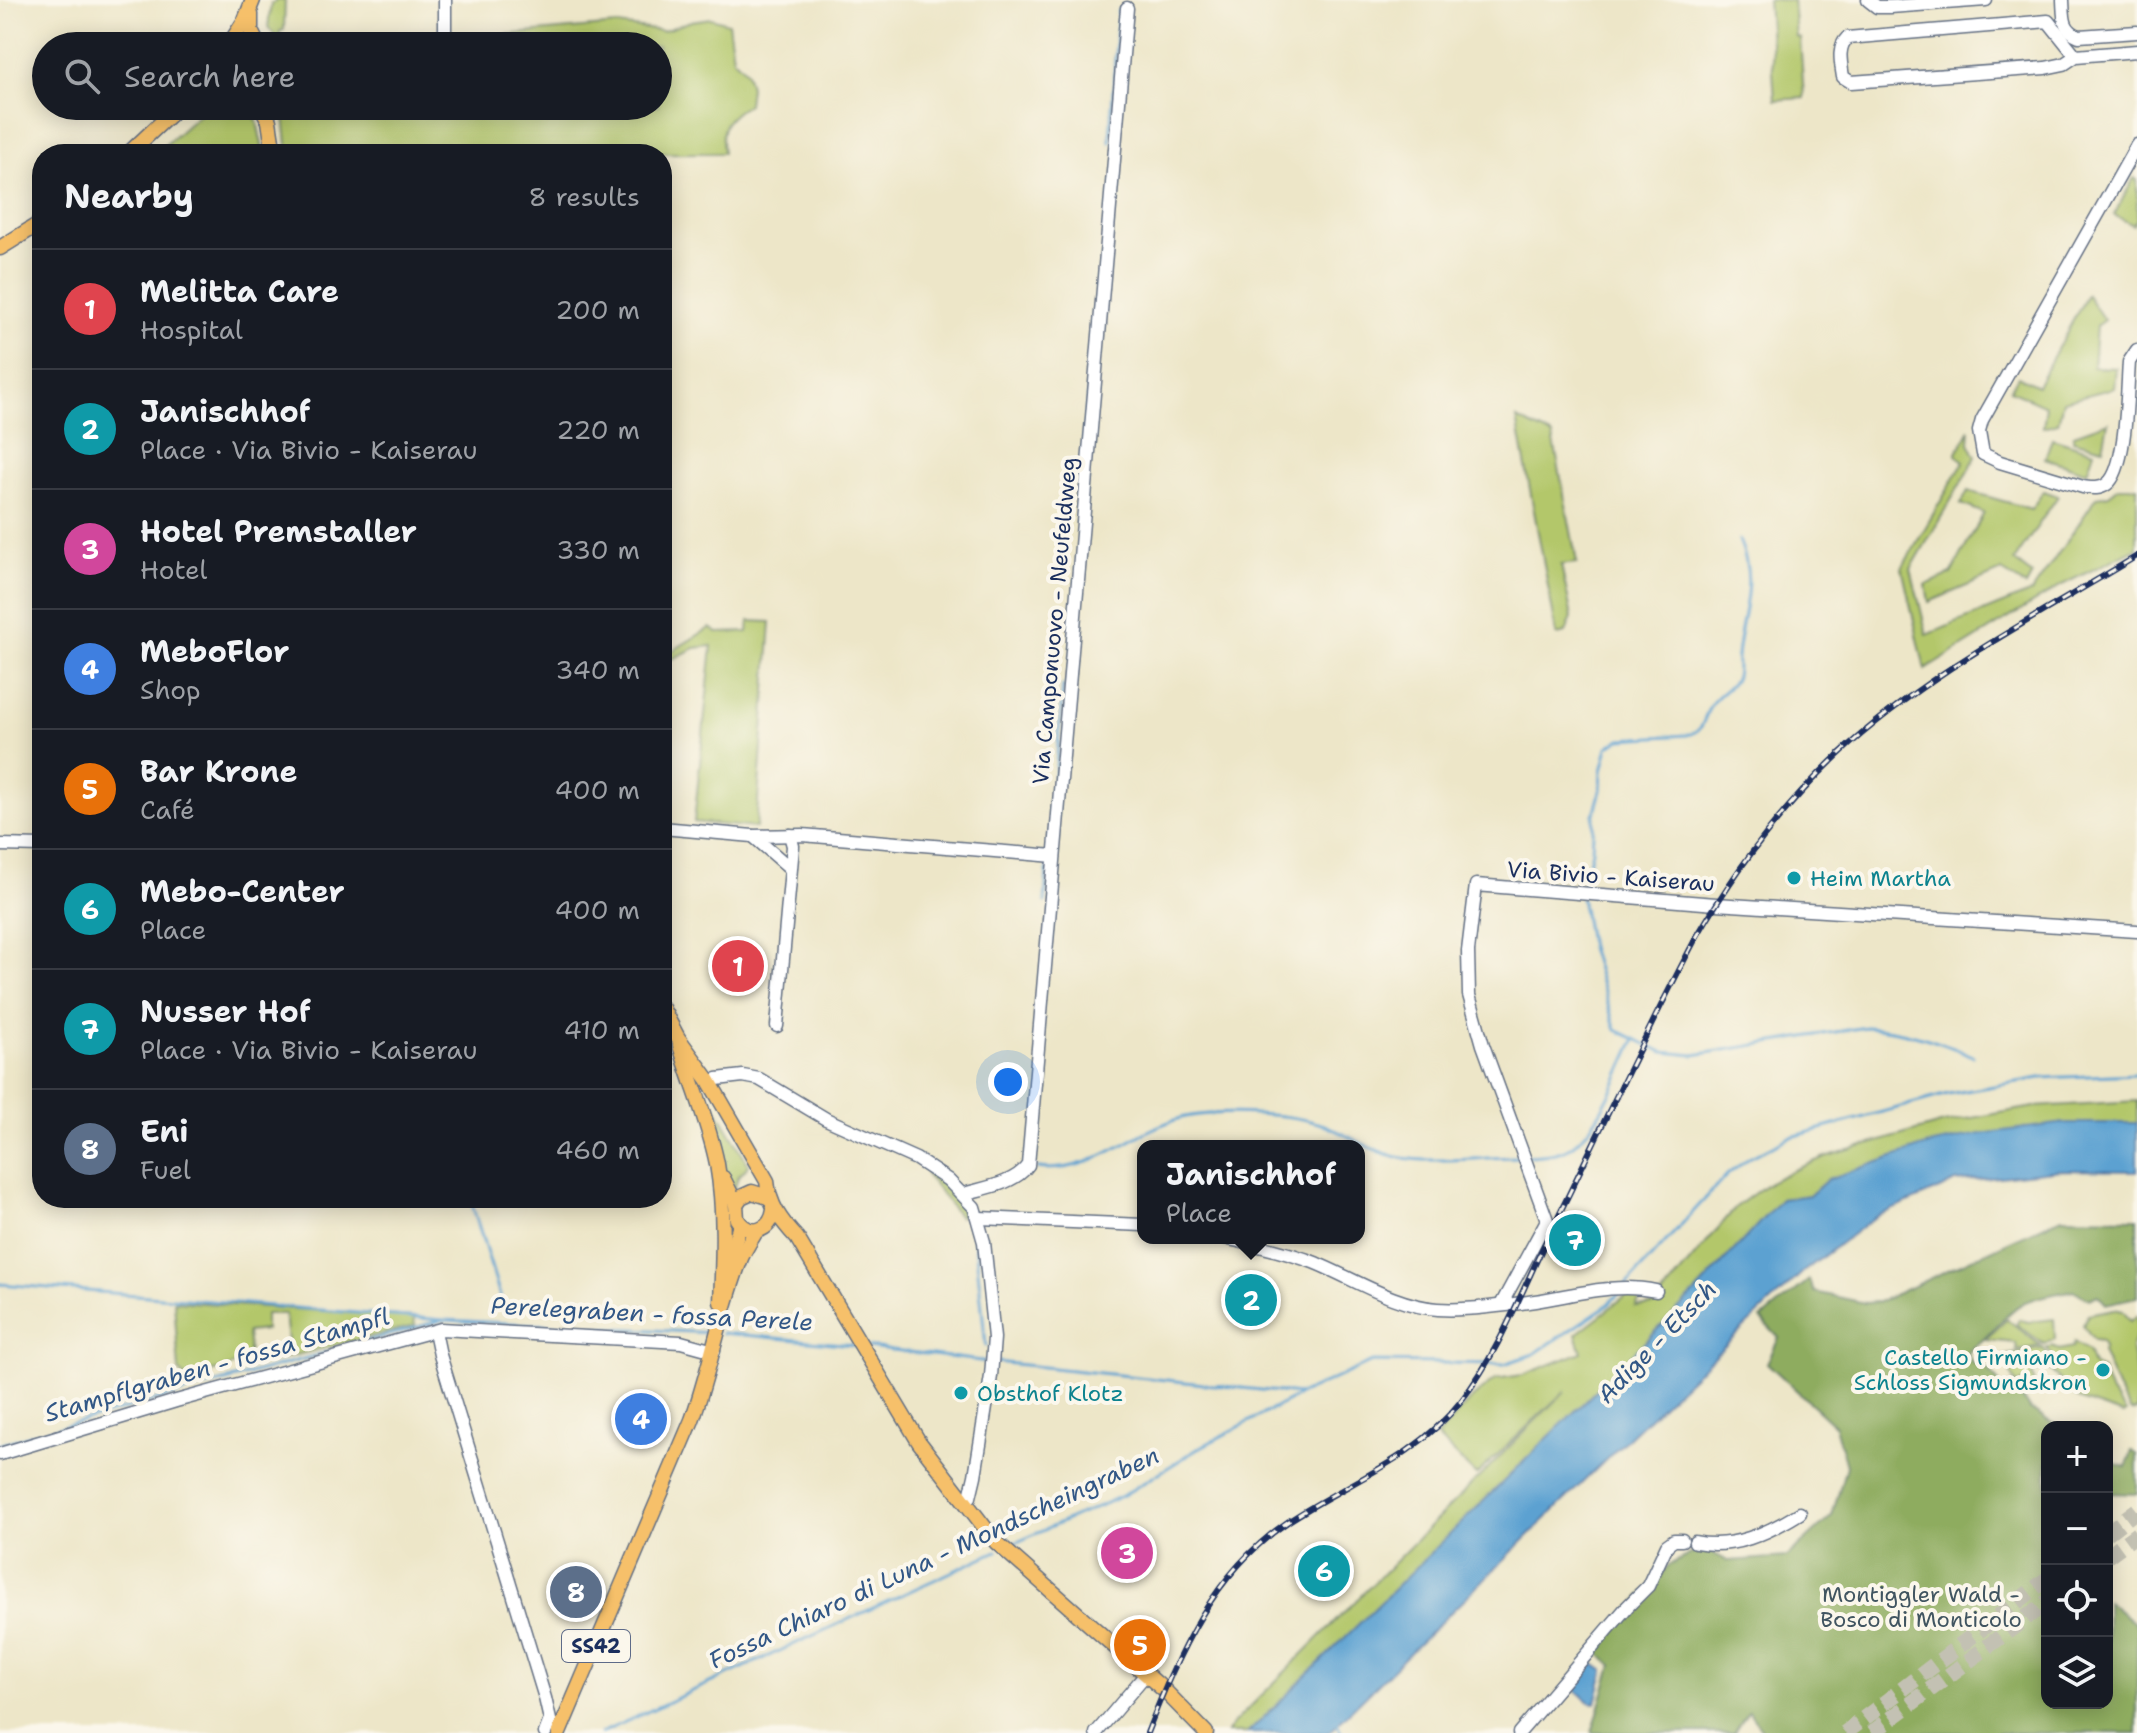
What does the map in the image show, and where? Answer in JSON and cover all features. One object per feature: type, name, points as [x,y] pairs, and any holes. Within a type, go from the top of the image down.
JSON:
[{"type":"main road","points":[[252,32],[254,0]]},
{"type":"main road","points":[[237,32],[254,0]]},
{"type":"main road","points":[[139,144],[165,120]]},
{"type":"main road","points":[[268,120],[273,144]]},
{"type":"main road","points":[[273,120],[274,144]]},
{"type":"main road","points":[[0,248],[32,228]]},
{"type":"main road","name":"SS42","points":[[672,1027],[708,1079],[767,1181],[771,1204],[772,1220],[759,1230],[742,1255],[720,1316]]},
{"type":"main road","name":"SS42","points":[[678,1038],[703,1111],[717,1166],[723,1251],[720,1316]]},
{"type":"main road","name":"SS42","points":[[559,1733],[692,1420],[716,1346],[728,1262],[740,1225],[735,1213],[736,1204],[717,1166]]},
{"type":"main road","points":[[736,1204],[748,1193],[760,1192],[771,1204],[806,1253],[919,1442],[996,1542],[1146,1674],[1206,1733]]},
{"type":"main road","points":[[740,1225],[787,1240],[806,1253]]},
{"type":"street","points":[[445,0],[445,32]]},
{"type":"street","points":[[1868,0],[1877,7],[1986,0]]},
{"type":"street","points":[[2063,0],[2065,25],[2071,33],[2079,36],[2137,32]]},
{"type":"street","name":"Via Camponuovo - Neufeldweg","points":[[963,1194],[1011,1179],[1023,1173],[1028,1165],[1050,856],[1127,8]]},
{"type":"street","points":[[2076,56],[2048,21],[1847,38],[1842,43],[1840,54],[1843,77],[1851,82],[2045,68],[2064,64],[2076,56],[2137,51]]},
{"type":"street","points":[[2137,145],[1982,420],[1979,431],[1983,454],[2083,487],[2096,489],[2106,485],[2113,478],[2120,458],[2129,362],[2137,350]]},
{"type":"street","points":[[672,829],[1050,856]]},
{"type":"street","points":[[777,1026],[793,846],[790,835]]},
{"type":"street","points":[[753,836],[790,868]]},
{"type":"street","points":[[0,845],[32,846]]},
{"type":"street","name":"Via Bivio - Kaiserau","points":[[1502,1303],[1547,1220],[1488,1059],[1469,995],[1468,951],[1476,885],[2137,931]]},
{"type":"street","points":[[717,1079],[743,1076],[759,1079],[826,1119],[916,1159],[963,1194],[974,1207],[979,1218],[990,1302],[992,1363],[975,1476],[970,1497],[965,1503]]},
{"type":"street","points":[[979,1218],[1137,1225]]},
{"type":"street","points":[[1247,1244],[1303,1259],[1391,1297],[1437,1309],[1535,1301],[1577,1291],[1611,1288],[1656,1291]]},
{"type":"street","points":[[0,1454],[176,1401],[435,1331],[716,1346]]},
{"type":"street","points":[[435,1331],[545,1698],[550,1720],[545,1733]]},
{"type":"street","points":[[1519,1733],[1648,1586],[1667,1545],[1674,1540],[1712,1545],[1735,1543],[1777,1527],[1800,1513]]},
{"type":"street","points":[[1096,1733],[1146,1674]]},
{"type":"green space","points":[[275,0],[285,0],[284,30],[280,32],[272,32],[268,27],[271,3]]},
{"type":"green space","points":[[1768,0],[1793,0],[1796,37],[1800,38],[1804,98],[1775,100]]},
{"type":"green space","points":[[711,18],[728,23],[733,58],[746,71],[750,87],[748,104],[729,118],[723,129],[723,153],[672,153],[672,144],[287,144],[284,120],[672,120],[672,32],[538,32],[617,25],[663,31]]},
{"type":"green space","points":[[193,120],[257,120],[262,144],[166,144]]},
{"type":"green space","points":[[2134,178],[2137,180],[2137,218],[2133,225],[2114,215]]},
{"type":"green space","points":[[2087,295],[2104,320],[2096,326],[2093,367],[2116,368],[2114,388],[2063,401],[2058,423],[2043,427],[2046,406],[2010,390],[2018,376],[2037,386]]},
{"type":"green space","points":[[1517,419],[1553,436],[1577,563],[1561,565],[1572,617],[1566,633],[1557,635]]},
{"type":"green space","points":[[2108,422],[2103,448],[2073,440],[2074,434]]},
{"type":"green space","points":[[1970,429],[1969,443],[1976,457],[1911,569],[1927,635],[2032,592],[2097,497],[2109,495],[2119,487],[2137,487],[2137,548],[2062,585],[1925,670],[1902,568],[1964,461],[1956,455]]},
{"type":"green space","points":[[2052,438],[2094,451],[2087,472],[2045,458]]},
{"type":"green space","points":[[1968,491],[2031,509],[2044,491],[2058,496],[2014,561],[2032,575],[2026,586],[2002,571],[1929,602],[1926,585],[1951,574],[1984,513],[1961,504]]},
{"type":"green space","points":[[749,621],[771,622],[756,828],[694,822],[712,646],[695,648],[672,659],[672,651],[710,628],[718,633],[748,632]]},
{"type":"green space","points":[[2137,1101],[2137,1123],[2064,1123],[1828,1179],[1810,1195],[1781,1199],[1696,1292],[1248,1733],[1227,1733],[1565,1391],[1476,1475],[1437,1437],[1468,1402],[1495,1379],[1523,1375],[1582,1352],[1576,1334],[1632,1291],[1642,1296],[1636,1307],[1654,1305],[1736,1207],[1771,1181],[1825,1157],[1944,1123],[2034,1107]]},
{"type":"green space","points":[[713,1103],[749,1165],[738,1177],[733,1193],[724,1170],[709,1104]]},
{"type":"green space","points":[[932,1171],[969,1211],[959,1217],[926,1174]]},
{"type":"green space","name":"Montiggler Wald - Bosco di Monticolo","points":[[2062,1217],[2137,1218],[2137,1297],[2106,1304],[2098,1295],[2089,1299],[2073,1290],[2029,1301],[2009,1313],[1968,1355],[1972,1363],[1983,1364],[2004,1388],[2013,1383],[2029,1409],[2049,1421],[2041,1421],[2041,1709],[2113,1709],[2113,1606],[2137,1625],[2137,1733],[1765,1733],[1748,1711],[1734,1733],[1592,1733],[1612,1665],[1594,1650],[1669,1565],[1702,1548],[1728,1561],[1787,1557],[1832,1516],[1846,1466],[1835,1426],[1767,1363],[1779,1338],[1761,1319],[1809,1280],[1814,1292],[1865,1303],[1879,1302]]},
{"type":"green space","points":[[174,1301],[414,1317],[415,1326],[272,1361],[271,1348],[288,1342],[285,1314],[265,1314],[265,1330],[247,1332],[248,1352],[242,1361],[227,1368],[185,1377],[179,1371]]},
{"type":"green space","points":[[2114,1309],[2123,1311],[2130,1321],[2137,1316],[2137,1332],[2131,1348],[2136,1370],[2137,1410],[2131,1412],[2102,1352],[2104,1346],[2101,1341],[2094,1340],[2083,1325],[2088,1314]]},
{"type":"green space","points":[[2007,1319],[2041,1346],[2017,1350],[2016,1343],[1985,1340]]},
{"type":"green space","points":[[2019,1319],[2028,1322],[2054,1319],[2055,1339],[2044,1344],[2016,1324]]},
{"type":"green space","points":[[2074,1342],[2088,1351],[2093,1366],[2102,1370],[2111,1393],[2126,1413],[2124,1415],[2077,1399],[2049,1369],[2056,1361],[2047,1348],[2053,1346],[2059,1350],[2073,1347]]},
{"type":"green space","points":[[2043,1348],[2051,1360],[2045,1368],[2032,1373],[2035,1385],[2029,1394],[2022,1382],[2017,1385],[2002,1356]]},
{"type":"green space","points":[[2132,1451],[2137,1454],[2137,1494],[2113,1493],[2113,1463],[2126,1467]]},
{"type":"water","name":"Adige - Etsch","points":[[2064,1123],[2137,1123],[2137,1171],[2061,1170],[1956,1182],[1875,1217],[1803,1272],[1633,1433],[1328,1733],[1248,1733],[1696,1292],[1781,1199],[1810,1195],[1828,1179],[1929,1145],[1980,1134]]},
{"type":"water","points":[[1589,1664],[1604,1671],[1596,1703],[1589,1702],[1571,1686]]},
{"type":"waterway","points":[[1110,142],[1118,10]]},
{"type":"waterway","points":[[1094,316],[1096,301]]},
{"type":"waterway","points":[[1079,503],[1093,328]]},
{"type":"waterway","points":[[1582,890],[1592,851],[1594,815],[1608,747],[1620,739],[1687,735],[1697,731],[1711,704],[1736,678],[1748,584],[1745,556],[1739,540]]},
{"type":"waterway","points":[[1049,850],[1063,686]]},
{"type":"waterway","points":[[1045,902],[1048,857]]},
{"type":"waterway","points":[[1581,898],[1590,947],[1616,1030],[1663,1052],[1694,1055],[1866,1027],[1921,1037],[1973,1056]]},
{"type":"waterway","points":[[1527,1156],[1560,1152],[1581,1138],[1600,1113],[1635,1040]]},
{"type":"waterway","name":"Fossa Chiaro di Luna - Mondscheingraben","points":[[1626,1285],[1727,1175],[1749,1158],[1788,1138],[1948,1094],[2040,1078],[2137,1074]]},
{"type":"waterway","points":[[1038,1168],[1079,1165],[1152,1129],[1191,1116],[1277,1116],[1324,1125],[1355,1140]]},
{"type":"waterway","points":[[1365,1145],[1410,1159],[1519,1157]]},
{"type":"waterway","points":[[957,1197],[973,1224],[986,1346]]},
{"type":"waterway","points":[[473,1208],[505,1312]]},
{"type":"waterway","name":"Perelegraben - fossa Perele","points":[[0,1284],[444,1320],[714,1333]]},
{"type":"waterway","name":"Fossa Chiaro di Luna - Mondscheingraben","points":[[1008,1546],[1122,1496],[1201,1447],[1301,1394],[1372,1362],[1504,1364],[1534,1354],[1609,1304],[1619,1293]]},
{"type":"waterway","name":"Stampflgraben - fossa Stampfl","points":[[0,1444],[439,1321]]},
{"type":"waterway","name":"Perelegraben - fossa Perele","points":[[722,1333],[854,1345]]},
{"type":"waterway","name":"Perelegraben - fossa Perele","points":[[869,1347],[989,1362]]},
{"type":"waterway","name":"Perelegraben - fossa Perele","points":[[996,1362],[1299,1394]]},
{"type":"waterway","name":"Fossa Chiaro di Luna - Mondscheingraben","points":[[601,1733],[997,1551]]},
{"type":"waterway","points":[[1337,1722],[1341,1733]]},
{"type":"tunnel","points":[[2113,1528],[2137,1510]]},
{"type":"tunnel","points":[[2113,1552],[2137,1534]]},
{"type":"tunnel","points":[[1845,1733],[2041,1584]]},
{"type":"tunnel","points":[[1872,1733],[2041,1606]]},
{"type":"railway","points":[[1147,1733],[1186,1644],[1219,1589],[1239,1564],[1262,1541],[1289,1521],[1423,1439],[1443,1421],[1474,1383],[1508,1324],[1638,1051],[1696,938],[1743,864],[1778,819],[1838,755],[1907,698],[1982,648],[2137,556]]},
{"type":"place","name":"Heim Martha","points":[[1794,878]]},
{"type":"place","name":"Melitta Care","points":[[738,966]]},
{"type":"place","name":"Nusser Hof","points":[[1575,1240]]},
{"type":"place","name":"Janischhof","points":[[1251,1300]]},
{"type":"place","name":"Castello Firmiano - Schloss Sigmundskron","points":[[2103,1370]]},
{"type":"place","name":"Obsthof Klotz","points":[[961,1393]]},
{"type":"place","name":"MeboFlor","points":[[641,1419]]},
{"type":"place","name":"Hotel Premstaller","points":[[1127,1553]]},
{"type":"place","name":"Mebo-Center","points":[[1324,1571]]},
{"type":"place","name":"Eni","points":[[576,1592]]},
{"type":"place","name":"Bar Krone","points":[[1140,1645]]}]
